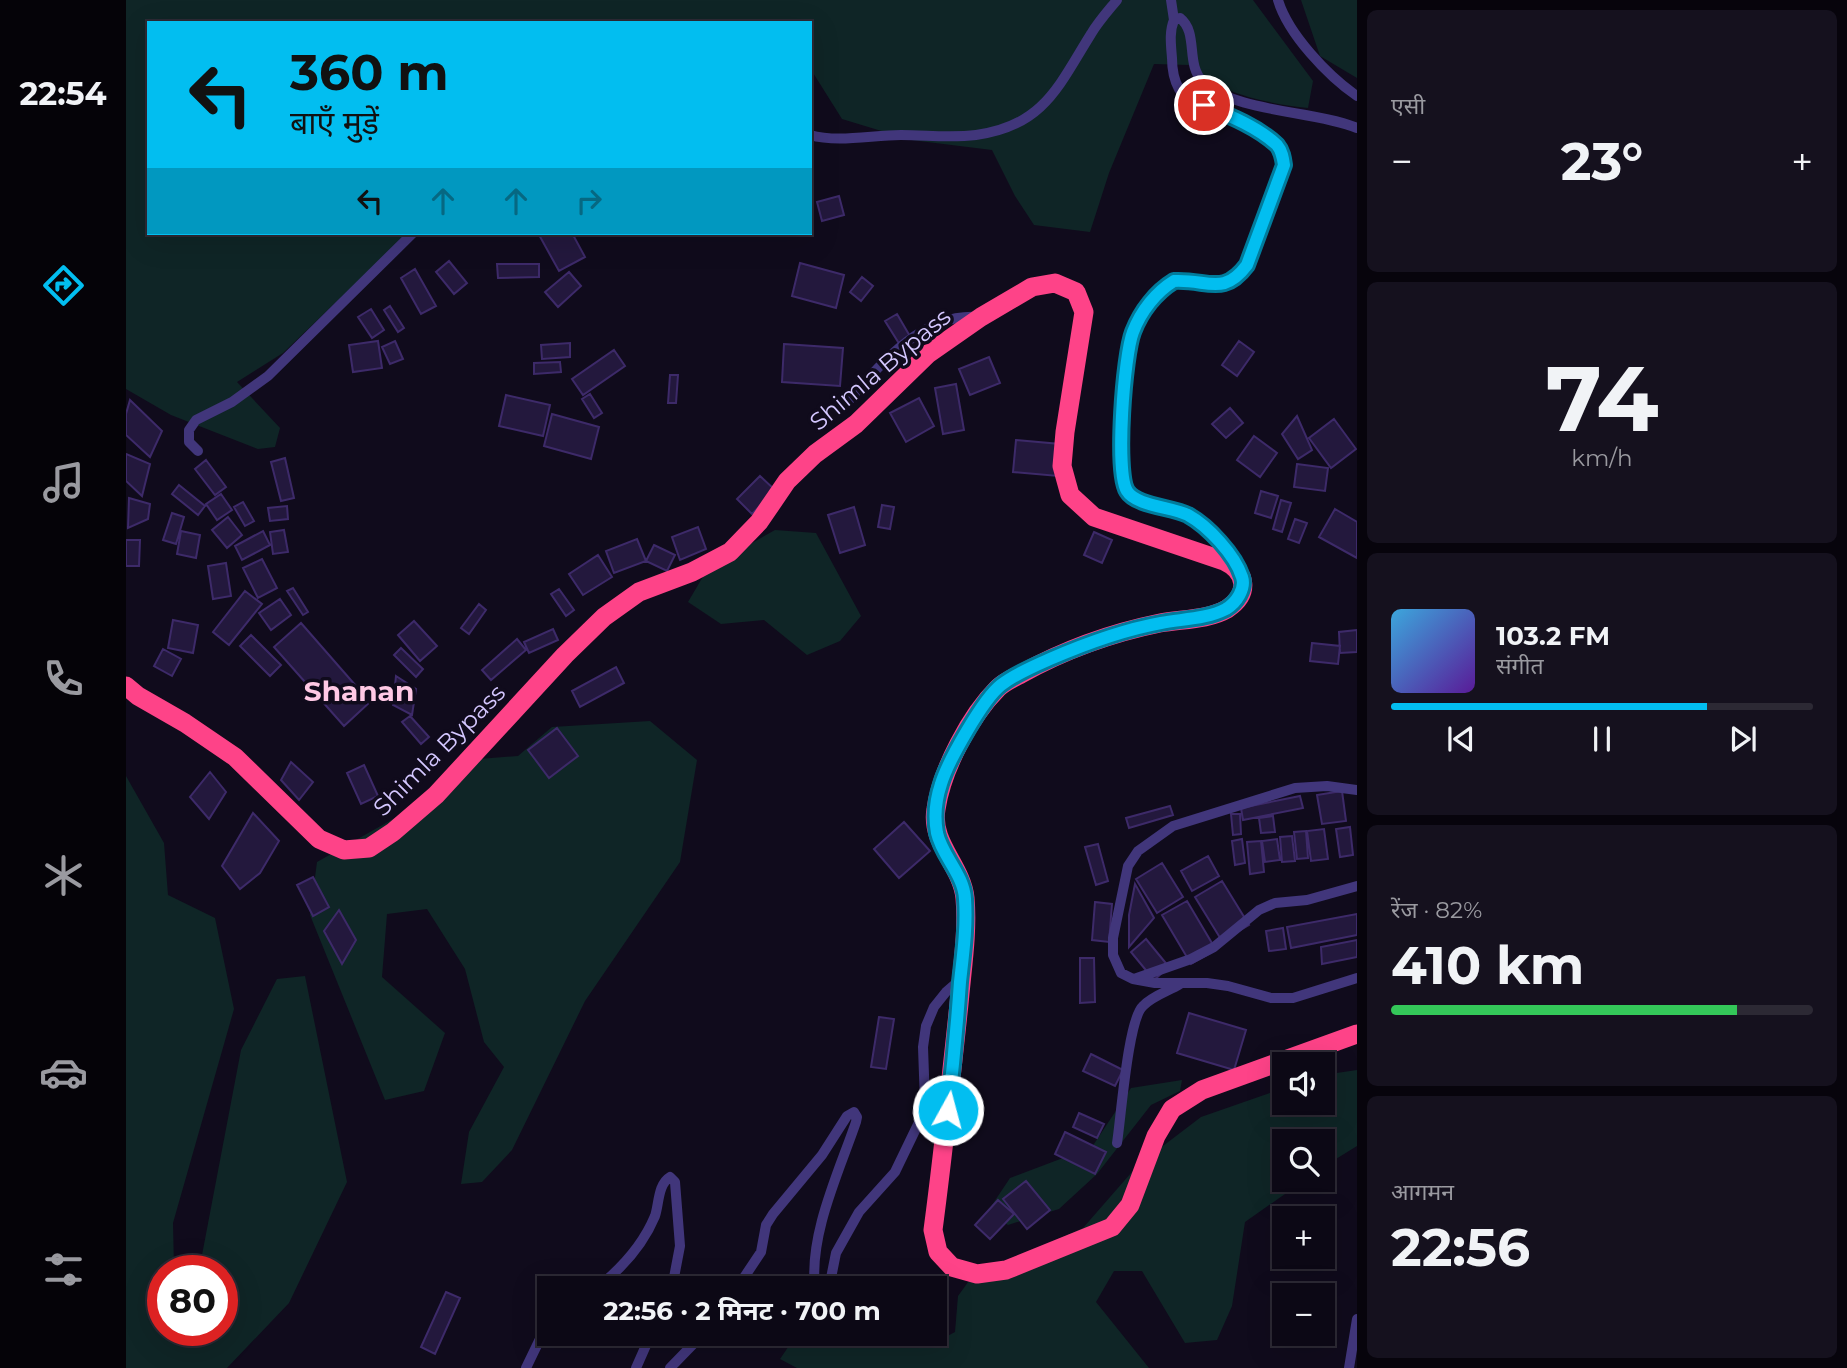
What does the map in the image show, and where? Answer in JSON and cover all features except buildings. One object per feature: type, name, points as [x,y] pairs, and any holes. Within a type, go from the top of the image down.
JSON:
[{"type":"highway","name":"Shimla Bypass","points":[[126,686],[235,757],[319,839],[344,850],[369,848],[394,832],[436,795],[565,655],[604,617],[639,592],[692,572],[730,552],[759,522],[787,481],[815,454],[856,424],[928,354],[981,317],[1032,287],[1055,283],[1076,292],[1084,312],[1062,466],[1070,495],[1094,517],[1236,567]]},
{"type":"highway","points":[[1236,567],[1243,579],[1241,594],[1227,608],[1204,616],[1115,633],[1035,666],[1000,685],[975,717],[941,783],[935,812],[937,836],[956,870],[965,895],[961,979],[933,1230],[937,1252],[952,1267],[977,1275],[1006,1270],[1112,1227],[1130,1205],[1156,1136],[1172,1109],[1202,1090],[1357,1034]]},
{"type":"street","points":[[812,135],[841,138],[903,135],[941,138],[979,134],[1013,125],[1038,111],[1061,84],[1092,31],[1117,0]]},
{"type":"street","points":[[1171,0],[1174,20],[1171,29],[1172,68],[1179,88],[1188,98],[1221,112],[1278,146],[1284,165],[1247,265],[1238,277],[1229,283],[1215,285],[1174,281],[1156,296],[1141,316],[1132,334],[1128,356],[1120,451],[1122,478],[1126,490],[1133,498],[1187,515],[1208,529],[1221,543],[1236,567]]},
{"type":"street","points":[[1278,0],[1282,13],[1319,61],[1357,96]]},
{"type":"street","points":[[1174,20],[1180,18],[1189,27],[1191,62],[1200,80],[1217,93],[1241,101],[1318,116],[1357,128]]},
{"type":"street","points":[[198,451],[190,442],[189,430],[195,420],[232,402],[268,376],[411,235]]},
{"type":"street","points":[[845,405],[889,357],[911,340],[951,318],[981,317]]},
{"type":"street","points":[[1357,790],[1327,786],[1295,788],[1173,826],[1138,851],[1128,866],[1113,938],[1113,955],[1121,972],[1133,979],[1155,983],[1182,982],[1228,986],[1271,998],[1293,998],[1357,978]]},
{"type":"street","points":[[1133,979],[1191,959],[1214,947],[1259,910],[1275,903],[1307,900],[1357,886]]},
{"type":"street","points":[[831,1276],[836,1254],[859,1212],[895,1172],[923,1114],[923,1047],[926,1027],[934,1007],[961,979]]},
{"type":"street","points":[[1117,1143],[1128,1053],[1136,1014],[1143,1005],[1182,982]]},
{"type":"street","points":[[745,1276],[761,1252],[766,1225],[773,1214],[822,1155],[847,1116],[854,1112],[858,1117],[820,1228],[815,1253],[815,1276]]},
{"type":"street","points":[[611,1276],[647,1233],[656,1214],[663,1184],[666,1178],[670,1177],[676,1182],[680,1246],[674,1276]]},
{"type":"street","points":[[1349,1368],[1357,1319]]},
{"type":"street","points":[[526,1368],[537,1345]]},
{"type":"street","points":[[636,1368],[646,1346]]},
{"type":"street","points":[[670,1368],[691,1346]]},
{"type":"green space","points":[[126,0],[1253,0],[1313,81],[1308,108],[1244,96],[1214,83],[1189,65],[1154,64],[1109,173],[1090,232],[1034,225],[1015,196],[992,150],[911,140],[842,119],[812,71],[812,21],[147,21],[147,235],[406,235],[283,353],[237,382],[280,428],[275,447],[258,449],[171,415],[126,389]]},
{"type":"green space","points":[[1301,0],[1357,0],[1357,78],[1320,56]]},
{"type":"green space","points":[[775,530],[816,533],[861,616],[840,641],[807,655],[764,620],[721,624],[688,602],[708,568]]},
{"type":"green space","points":[[650,721],[697,760],[680,862],[585,1001],[512,1150],[482,1182],[461,1184],[469,1132],[504,1067],[484,1042],[465,969],[427,909],[387,914],[382,977],[445,1033],[424,1091],[385,1100],[310,915],[317,862],[423,802],[479,759],[518,756],[552,727]]},
{"type":"green space","points":[[126,776],[164,843],[168,895],[215,918],[234,1009],[173,1223],[174,1255],[147,1255],[147,1346],[238,1346],[238,1255],[202,1255],[241,1050],[277,979],[305,976],[347,1182],[289,1303],[227,1368],[126,1368]]},
{"type":"green space","points":[[1357,1070],[1357,1146],[1335,1160],[1335,1129],[1272,1129],[1272,1192],[1288,1192],[1245,1222],[1232,1306],[1217,1340],[1185,1343],[1142,1271],[1114,1271],[1096,1302],[1149,1368],[797,1368],[780,1359],[789,1346],[947,1346],[947,1336],[955,1332],[958,1296],[971,1278],[1083,1228],[1138,1165],[1201,1117],[1272,1092],[1272,1115],[1335,1115],[1335,1073]]},
{"type":"green space","points":[[1182,1080],[1180,1091],[1151,1105],[1097,1174],[1059,1209],[1008,1225],[988,1211],[1010,1178],[1092,1147],[1131,1088]]},
{"type":"district","name":"Shanan","points":[[359,691]]},
{"type":"route","points":[[948,1110],[965,936],[965,895],[956,870],[937,836],[935,812],[941,783],[975,717],[1000,685],[1035,666],[1115,633],[1204,616],[1227,608],[1241,594],[1243,579],[1221,543],[1208,529],[1187,515],[1133,498],[1126,490],[1122,478],[1120,451],[1128,356],[1132,334],[1141,316],[1156,296],[1174,281],[1215,285],[1229,283],[1238,277],[1247,265],[1284,165],[1278,146],[1241,122],[1204,105]]}]
